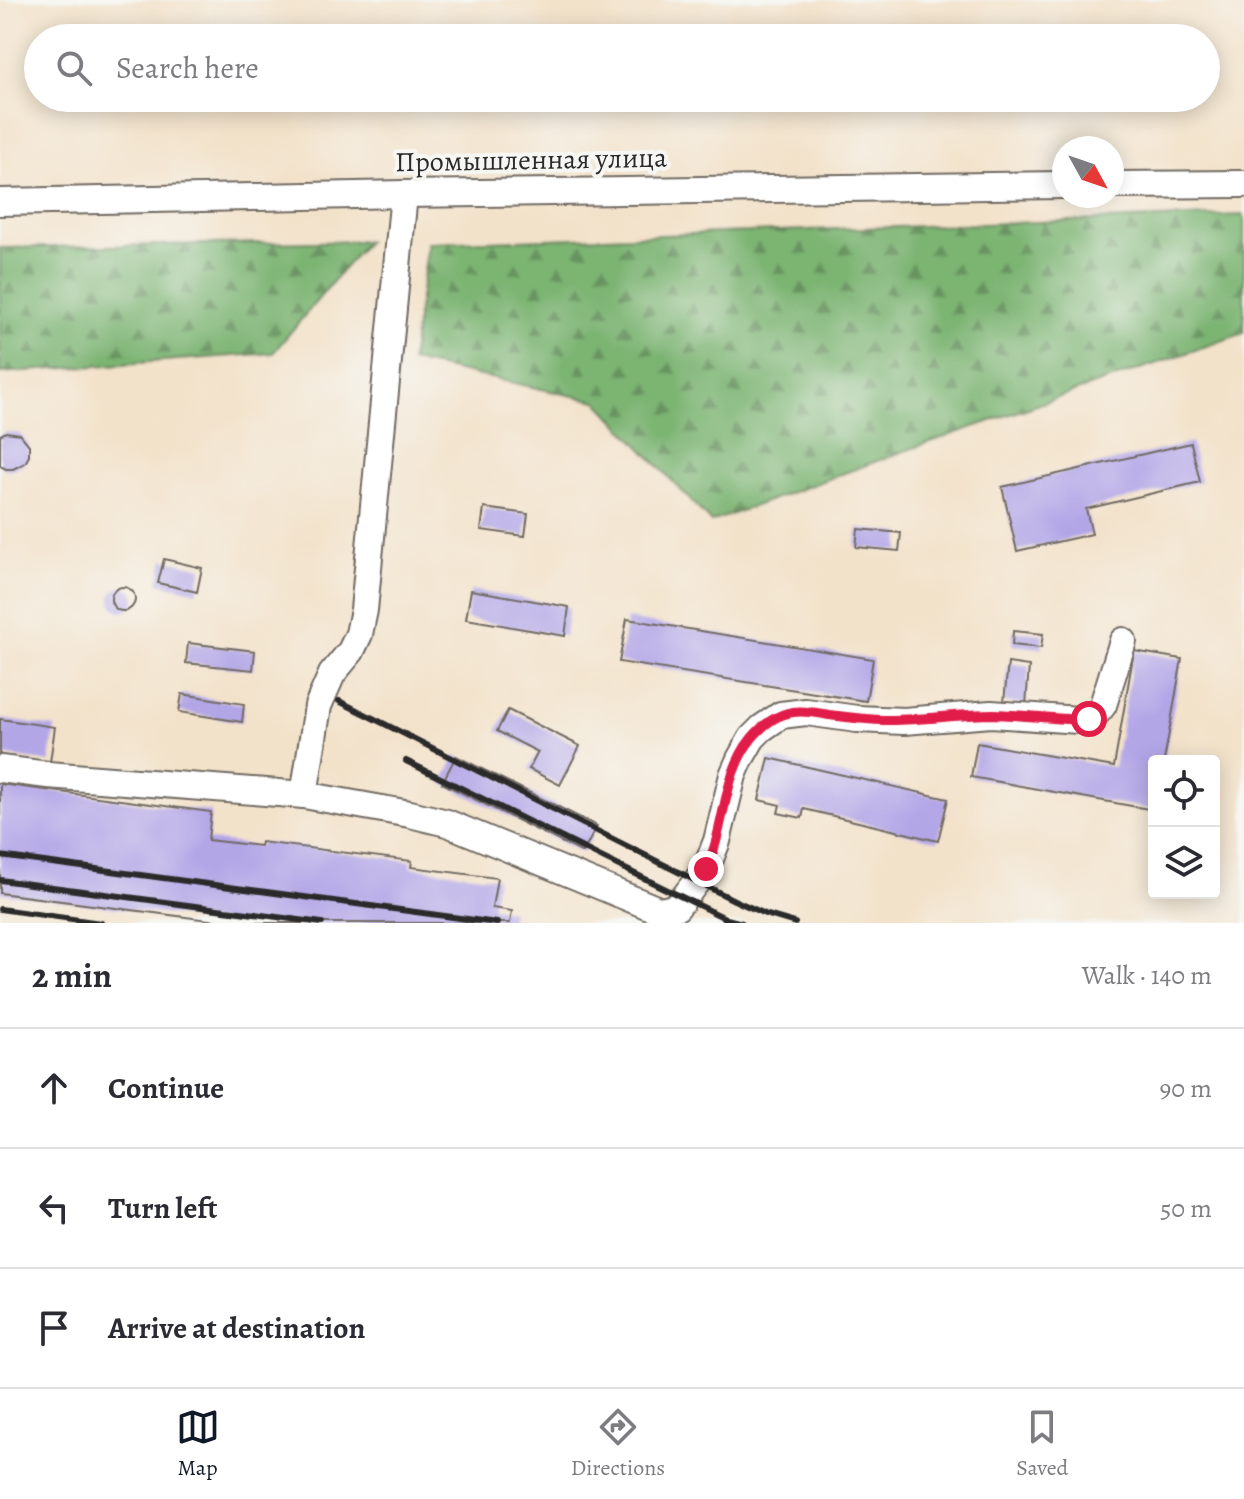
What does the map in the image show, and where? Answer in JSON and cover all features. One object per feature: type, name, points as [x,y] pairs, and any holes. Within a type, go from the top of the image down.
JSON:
[{"type":"street","points":[[1124,185],[1244,184]]},
{"type":"street","name":"Промышленная улица","points":[[0,202],[1052,185]]},
{"type":"street","points":[[304,795],[318,706],[332,674],[351,651],[359,634],[364,610],[404,194]]},
{"type":"street","points":[[0,769],[304,795],[410,814],[447,823],[661,911],[677,907],[697,882],[712,857],[733,775],[746,747],[762,728],[781,715],[806,712],[904,721],[991,714],[1089,719],[1103,705],[1123,641]]},
{"type":"green space","points":[[1244,215],[1244,333],[711,522],[597,401],[411,361],[428,243]]},
{"type":"green space","points":[[367,241],[273,353],[0,373],[0,248]]},
{"type":"building","points":[[6,432],[20,434],[29,445],[25,463],[13,469],[0,466],[0,435]]},
{"type":"building","points":[[1191,443],[1200,482],[1086,509],[1092,534],[1017,551],[1002,487]]},
{"type":"building","points":[[484,508],[528,514],[525,536],[481,530]]},
{"type":"building","points":[[858,529],[901,533],[899,551],[856,547]]},
{"type":"building","points":[[164,559],[202,568],[197,592],[158,583]]},
{"type":"building","points":[[123,587],[134,594],[135,599],[128,610],[123,611],[112,604],[111,599],[118,588]]},
{"type":"building","points":[[471,590],[569,607],[565,636],[466,619]]},
{"type":"building","points":[[627,619],[873,659],[866,701],[619,662]]},
{"type":"building","points":[[1013,631],[1043,634],[1041,648],[1012,645]]},
{"type":"building","points":[[188,643],[255,651],[253,670],[186,663]]},
{"type":"building","points":[[1134,651],[1182,659],[1165,755],[1148,755],[1148,809],[971,777],[977,743],[1114,767]]},
{"type":"building","points":[[1008,663],[1029,666],[1026,705],[1004,702]]},
{"type":"building","points":[[182,694],[244,704],[242,722],[179,712]]},
{"type":"building","points":[[508,710],[580,746],[560,785],[529,769],[538,752],[497,731]]},
{"type":"building","points":[[0,719],[55,727],[50,762],[0,755]]},
{"type":"building","points":[[456,756],[597,826],[583,853],[442,783]]},
{"type":"building","points":[[769,758],[948,799],[938,841],[804,809],[802,818],[778,813],[780,805],[759,800]]},
{"type":"building","points":[[0,784],[211,812],[208,840],[260,846],[261,842],[412,861],[411,867],[497,878],[492,908],[512,911],[510,923],[232,923],[0,893]]},
{"type":"railway","points":[[339,701],[734,900],[795,923]]},
{"type":"railway","points":[[406,761],[727,919],[742,923]]},
{"type":"railway","points":[[0,856],[497,923]]},
{"type":"railway","points":[[0,880],[322,923]]},
{"type":"railway","points":[[0,909],[101,923]]},
{"type":"route","points":[[706,869],[740,759],[752,738],[781,715],[806,712],[904,721],[991,714],[1089,719]]}]
